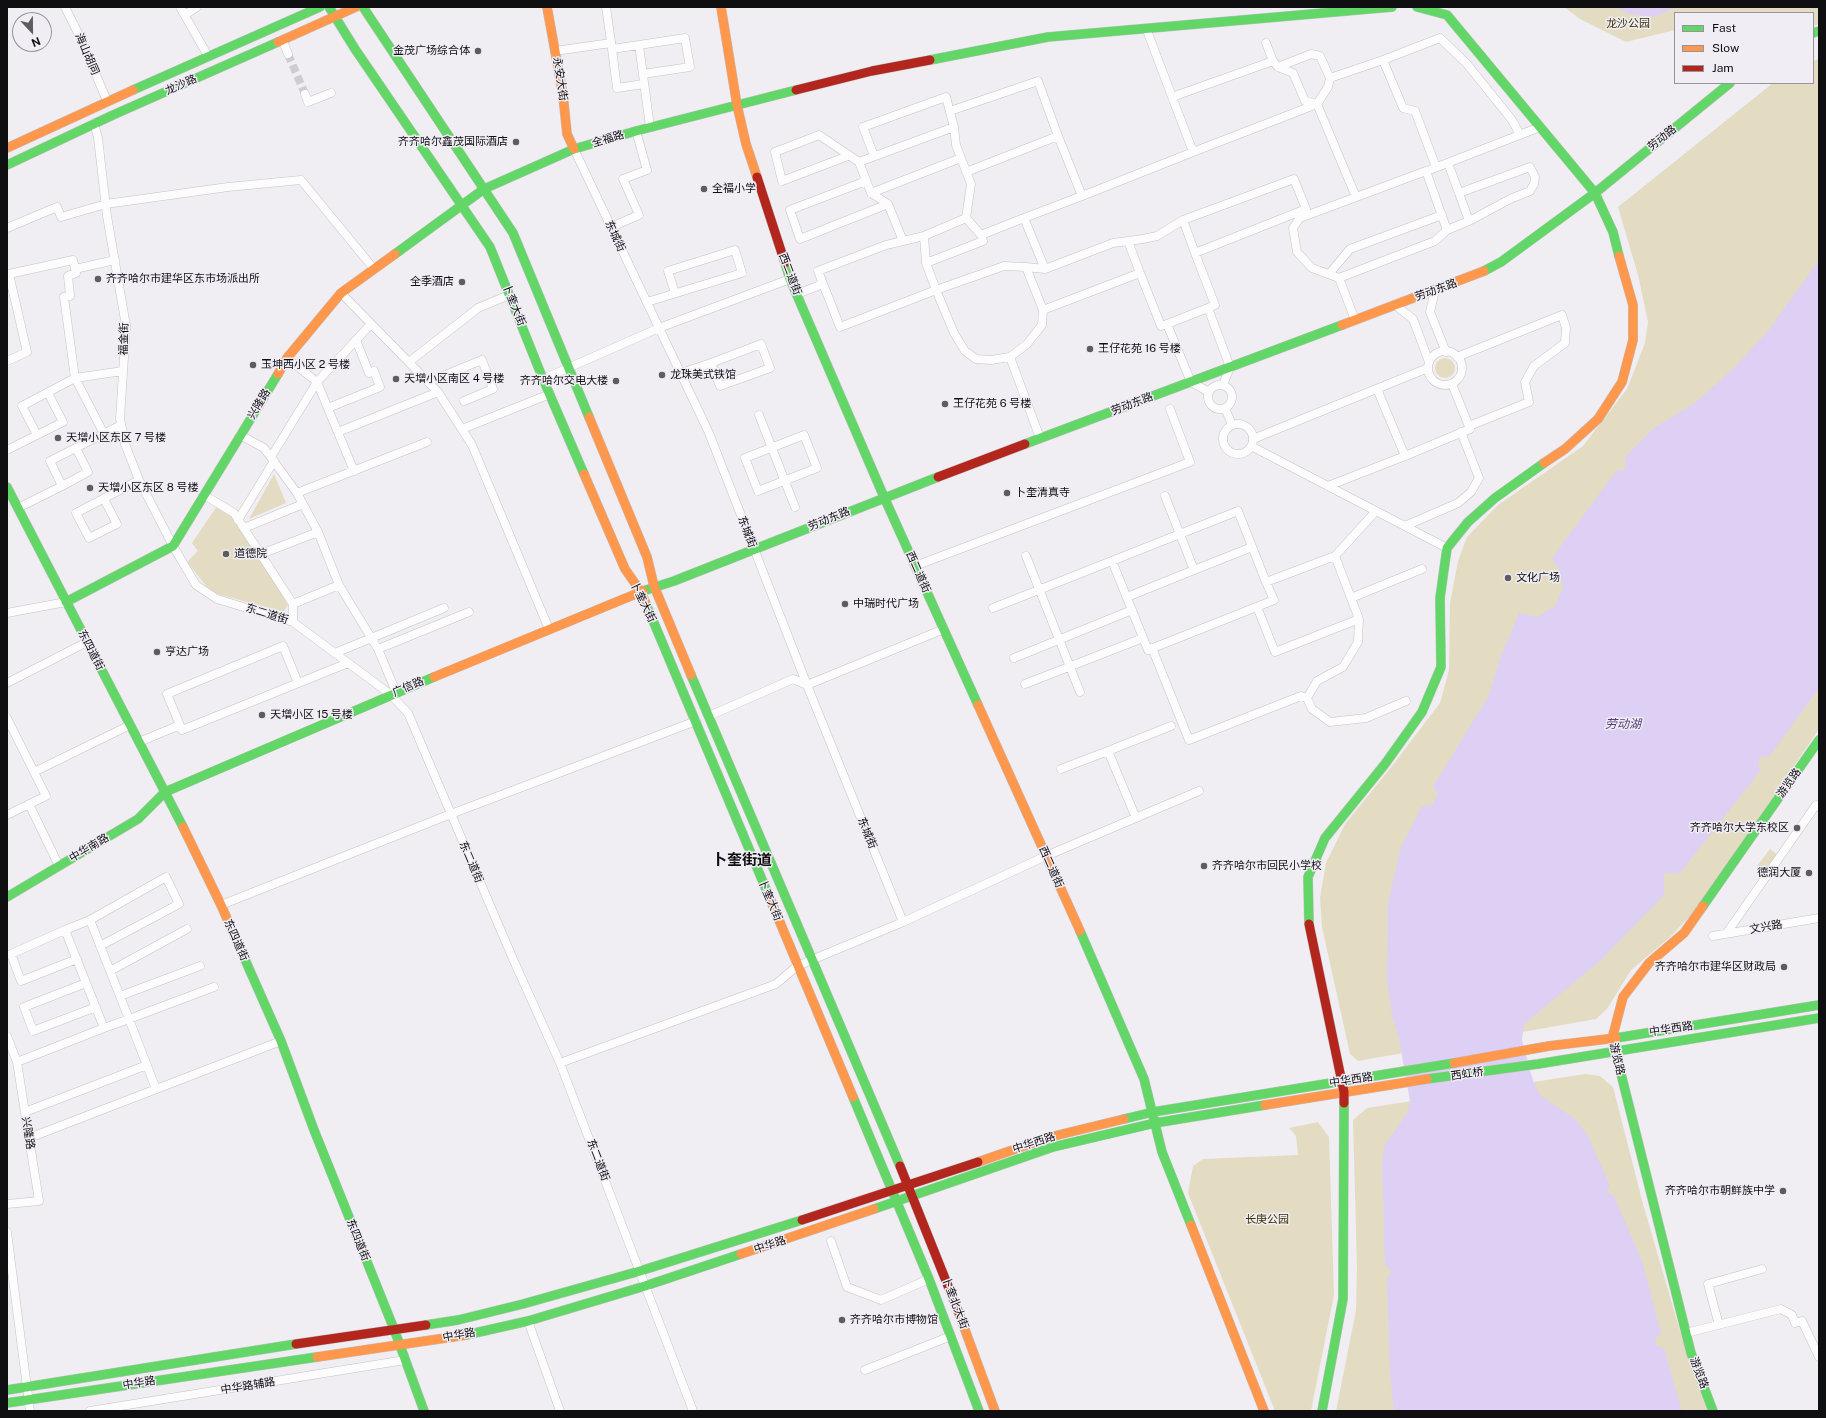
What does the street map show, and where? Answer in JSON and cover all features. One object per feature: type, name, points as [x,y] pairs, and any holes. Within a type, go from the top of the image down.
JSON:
[{"type":"main road","name":"龙沙路","points":[[7,148],[107,101],[320,7]]},
{"type":"main road","name":"卜奎大街","points":[[329,7],[490,247],[550,394],[625,569],[641,592],[696,721],[896,1202]]},
{"type":"main road","name":"龙沙路","points":[[7,165],[94,123],[335,18],[356,7]]},
{"type":"main road","name":"卜奎大街","points":[[363,7],[513,233],[647,557],[654,586],[912,1197]]},
{"type":"main road","name":"永安大街","points":[[547,7],[567,134],[574,149]]},
{"type":"main road","name":"西二道街","points":[[721,7],[737,106],[746,144],[790,279],[884,497],[1046,856],[1141,1072],[1153,1112],[1162,1152],[1264,1411]]},
{"type":"main road","name":"全福路","points":[[461,205],[484,189],[574,149],[650,127],[872,71],[1048,37],[1314,10],[1392,7]]},
{"type":"main road","points":[[1322,1411],[1343,1299],[1344,1092],[1308,920],[1308,877],[1325,838],[1386,764],[1422,712],[1441,667],[1440,598],[1447,548],[1468,522],[1494,498],[1565,449],[1598,419],[1622,382],[1633,340],[1633,305],[1613,232],[1594,193],[1447,15],[1417,7]]},
{"type":"main road","name":"劳动路","points":[[1594,193],[1729,84]]},
{"type":"main road","name":"劳动东路","points":[[654,586],[674,581],[884,497],[1474,276],[1501,262],[1594,193]]},
{"type":"main road","name":"兴隆路","points":[[173,546],[287,358],[341,293],[461,205]]},
{"type":"main road","name":"东四道街","points":[[7,487],[165,792],[221,905],[281,1041],[314,1130],[394,1328],[424,1411]]},
{"type":"main road","points":[[66,602],[173,546]]},
{"type":"main road","name":"广信路","points":[[165,792],[393,693],[654,586]]},
{"type":"main road","name":"游览路","points":[[1713,1411],[1691,1353],[1612,1039],[1623,997],[1649,962],[1684,934],[1819,740]]},
{"type":"main road","name":"中华南路","points":[[7,897],[138,819],[165,792]]},
{"type":"main road","name":"中华西路","points":[[892,1191],[1050,1137],[1153,1112],[1342,1082],[1549,1046],[1612,1039],[1819,1005]]},
{"type":"main road","name":"中华西路","points":[[1538,1064],[1819,1018]]},
{"type":"main road","name":"西虹桥","points":[[1397,1083],[1538,1064]]},
{"type":"main road","name":"中华西路","points":[[896,1202],[1053,1147],[1155,1123],[1397,1083]]},
{"type":"main road","name":"中华路","points":[[7,1390],[394,1328],[458,1320],[524,1304],[640,1271],[892,1191]]},
{"type":"main road","name":"卜奎北大街","points":[[912,1197],[917,1206],[966,1331],[994,1411]]},
{"type":"main road","name":"中华路","points":[[7,1403],[461,1336],[528,1321],[645,1286],[896,1202]]},
{"type":"main road","name":"卜奎北大街","points":[[896,1202],[952,1336],[979,1411]]},
{"type":"street","name":"海山胡同","points":[[65,7],[81,39],[107,101]]},
{"type":"street","points":[[180,7],[208,56]]},
{"type":"street","points":[[185,15],[197,7]]},
{"type":"street","points":[[606,7],[617,88],[644,84]]},
{"type":"street","points":[[1146,28],[1193,152]]},
{"type":"street","points":[[555,51],[639,45],[685,38],[690,66],[643,74]]},
{"type":"street","points":[[1330,78],[1440,38],[1472,70],[1512,120],[1520,135]]},
{"type":"street","points":[[283,40],[288,54]]},
{"type":"street","points":[[1266,43],[1275,64],[1293,73],[1305,101],[1317,104]]},
{"type":"street","points":[[639,45],[650,127]]},
{"type":"street","points":[[981,235],[1317,104],[1328,87],[1330,78],[1320,56],[1311,54],[1172,97]]},
{"type":"street","points":[[1383,60],[1403,108],[1415,111],[1436,167]]},
{"type":"street","points":[[950,111],[1038,81],[1082,196]]},
{"type":"street","points":[[305,94],[308,102],[331,93]]},
{"type":"street","points":[[874,156],[863,127],[946,97],[954,127],[956,145],[971,184],[966,218],[981,235],[983,241],[926,263]]},
{"type":"street","points":[[1317,104],[1356,197]]},
{"type":"street","name":"福金街","points":[[94,123],[98,138],[106,204],[126,326],[121,425],[124,444],[139,480],[173,546]]},
{"type":"street","points":[[859,162],[954,127]]},
{"type":"street","points":[[1300,218],[1540,128]]},
{"type":"street","points":[[611,227],[639,215],[622,179],[647,170],[636,131]]},
{"type":"street","points":[[848,156],[782,181],[775,152],[819,135],[859,162],[871,193],[888,204],[903,241]]},
{"type":"street","points":[[966,172],[1058,136]]},
{"type":"street","name":"东城街","points":[[574,149],[709,433],[807,685],[903,922]]},
{"type":"street","points":[[871,193],[961,158]]},
{"type":"street","points":[[1448,163],[1469,221]]},
{"type":"street","points":[[1306,210],[1293,228],[1297,252],[1312,268],[1339,278],[1435,241],[1448,230],[1469,221],[1491,208],[1530,191],[1535,177],[1530,167],[1459,193]]},
{"type":"street","points":[[1426,171],[1448,230]]},
{"type":"street","points":[[966,218],[924,236],[886,245],[818,271],[840,327],[936,290],[1004,266],[1045,269],[1113,243],[1157,236],[1183,220],[1294,179],[1306,210]]},
{"type":"street","points":[[7,228],[57,207],[61,217],[106,204],[228,187],[302,180],[374,269]]},
{"type":"street","points":[[866,181],[790,210],[800,239],[888,204]]},
{"type":"street","points":[[1195,253],[1306,210]]},
{"type":"street","points":[[1329,274],[1350,249],[1442,215]]},
{"type":"street","points":[[1024,218],[1045,269]]},
{"type":"street","points":[[1128,241],[1160,326],[1167,324],[1215,305],[1183,220]]},
{"type":"street","points":[[924,236],[926,263],[954,334],[965,351],[976,359],[991,360],[1010,357],[1028,344],[1042,325],[1043,310],[1026,267]]},
{"type":"street","points":[[647,302],[742,273],[735,250],[668,271],[675,293]]},
{"type":"street","points":[[7,361],[27,352],[9,274],[73,260],[76,274],[68,276],[70,296],[64,297],[75,378],[104,434]]},
{"type":"street","points":[[75,268],[115,260]]},
{"type":"street","points":[[1043,310],[1140,273]]},
{"type":"street","points":[[1339,278],[1355,320]]},
{"type":"street","points":[[544,379],[568,367],[659,328],[790,279]]},
{"type":"street","points":[[797,294],[823,284]]},
{"type":"street","points":[[1435,290],[1430,312],[1446,352]]},
{"type":"street","points":[[341,293],[438,392],[472,445],[549,629]]},
{"type":"street","points":[[409,362],[478,308],[510,295]]},
{"type":"street","points":[[1252,442],[1251,431],[1248,427],[1239,424],[1232,425],[1223,434],[1226,448],[1234,454],[1240,454],[1244,452],[1252,442],[1377,389],[1429,365],[1434,356],[1446,352],[1458,357],[1461,362],[1462,373],[1459,378],[1452,384],[1445,385],[1434,382],[1430,377],[1429,365],[1413,319],[1395,305]]},
{"type":"street","points":[[1208,308],[1230,367],[1223,385]]},
{"type":"street","points":[[1328,486],[1470,429],[1469,426],[1529,402],[1525,382],[1534,366],[1565,343],[1566,328],[1562,315],[1458,357]]},
{"type":"street","points":[[238,520],[317,382],[371,324]]},
{"type":"street","points":[[1167,324],[1191,382],[1209,392]]},
{"type":"street","points":[[328,408],[380,387],[374,371],[369,373],[356,340]]},
{"type":"street","points":[[681,373],[761,344],[770,368],[720,386],[711,363]]},
{"type":"street","points":[[1010,357],[1040,438]]},
{"type":"street","points":[[287,358],[317,382],[354,470]]},
{"type":"street","points":[[428,382],[482,360],[493,389],[464,401]]},
{"type":"street","points":[[37,435],[22,406],[75,378],[123,371]]},
{"type":"street","points":[[1452,384],[1469,426]]},
{"type":"street","points":[[1215,385],[1223,385],[1230,390],[1232,398],[1231,402],[1225,408],[1217,409],[1211,405],[1208,398],[1209,392],[1215,385]]},
{"type":"street","points":[[1377,389],[1405,456]]},
{"type":"street","points":[[338,432],[438,392]]},
{"type":"street","points":[[7,450],[63,422],[48,393]]},
{"type":"street","points":[[462,429],[550,394]]},
{"type":"street","points":[[1225,408],[1232,425]]},
{"type":"street","points":[[915,566],[1190,462],[1170,409]]},
{"type":"street","points":[[759,415],[796,507]]},
{"type":"street","points":[[62,486],[50,461],[121,425]]},
{"type":"street","points":[[1404,526],[1458,502],[1471,492],[1479,478],[1461,432]]},
{"type":"street","points":[[240,435],[264,448],[298,493],[318,532],[339,585],[378,649],[393,693]]},
{"type":"street","points":[[804,435],[817,468],[758,491],[745,458],[772,448],[804,435]]},
{"type":"street","points":[[298,493],[427,442]]},
{"type":"street","points":[[1252,442],[1328,486],[1447,548]]},
{"type":"street","points":[[18,508],[88,472],[76,448]]},
{"type":"street","points":[[104,499],[117,524],[89,538],[76,513],[139,480]]},
{"type":"street","points":[[204,495],[234,514],[244,528],[293,604],[293,622]]},
{"type":"street","points":[[1165,496],[1194,570]]},
{"type":"street","points":[[244,528],[303,504]]},
{"type":"street","points":[[993,608],[1238,511],[1274,600],[1148,650],[1112,561]]},
{"type":"street","points":[[1266,582],[1335,556],[1376,511]]},
{"type":"street","points":[[261,554],[318,532]]},
{"type":"street","name":"东二道街","points":[[173,546],[196,585],[217,599],[293,622],[348,663],[393,693],[408,713],[560,1063],[693,1411]]},
{"type":"street","points":[[1127,596],[1252,547]]},
{"type":"street","points":[[1026,556],[1080,692]]},
{"type":"street","points":[[1307,698],[1316,681],[1343,667],[1358,642],[1359,619],[1335,556]]},
{"type":"street","points":[[1351,598],[1422,569]]},
{"type":"street","points":[[293,604],[339,585]]},
{"type":"street","points":[[7,613],[66,602]]},
{"type":"street","points":[[1257,607],[1274,652],[1359,619]]},
{"type":"street","points":[[335,653],[444,608]]},
{"type":"street","points":[[1014,658],[1132,610]]},
{"type":"street","points":[[378,649],[469,612]]},
{"type":"street","points":[[709,716],[793,679],[807,685],[944,629]]},
{"type":"street","points":[[1025,684],[1144,638]]},
{"type":"street","points":[[7,683],[87,642]]},
{"type":"street","points":[[298,683],[283,646],[167,694],[182,730],[348,663]]},
{"type":"street","points":[[1152,648],[1189,740],[1301,696],[1307,698],[1312,709],[1330,722],[1366,718],[1406,702]]},
{"type":"street","points":[[7,718],[46,796],[7,815]]},
{"type":"street","points":[[221,905],[451,814],[696,721]]},
{"type":"street","points":[[34,772],[130,725]]},
{"type":"street","points":[[138,742],[180,725]]},
{"type":"street","points":[[1061,770],[1171,726]]},
{"type":"street","points":[[1108,750],[1136,818]]},
{"type":"street","points":[[560,1063],[776,984],[797,966],[903,922],[1046,856],[1199,791]]},
{"type":"street","points":[[29,804],[59,866]]},
{"type":"street","points":[[1726,934],[1816,805],[1819,807]]},
{"type":"street","points":[[77,959],[21,981],[11,954],[90,920],[166,878],[179,904],[100,946]]},
{"type":"street","name":"文兴路","points":[[1713,936],[1819,918]]},
{"type":"street","points":[[90,920],[156,1089]]},
{"type":"street","points":[[110,971],[187,929]]},
{"type":"street","points":[[65,930],[104,1028]]},
{"type":"street","points":[[120,996],[200,966]]},
{"type":"street","points":[[86,983],[24,1007],[34,1031],[96,1007]]},
{"type":"street","points":[[17,1062],[214,987]]},
{"type":"street","name":"兴隆路","points":[[7,1036],[17,1062],[39,1201],[7,1204]]},
{"type":"street","points":[[29,1138],[281,1041]]},
{"type":"street","points":[[25,1112],[146,1065]]},
{"type":"street","points":[[7,1232],[30,1411]]},
{"type":"street","points":[[831,1241],[847,1287],[881,1300],[929,1279]]},
{"type":"street","points":[[1719,1325],[1708,1284],[1762,1269]]},
{"type":"street","points":[[1686,1333],[1781,1309],[1792,1315],[1795,1323],[1802,1321],[1816,1343],[1819,1357]]},
{"type":"street","points":[[528,1321],[560,1411]]},
{"type":"street","points":[[865,1370],[952,1336]]},
{"type":"street","name":"中华路辅路","points":[[90,1411],[405,1360]]},
{"type":"green space","name":"龙沙公园","points":[[1564,7],[1819,7],[1819,24],[1814,26],[1814,12],[1674,12],[1674,30],[1626,42],[1580,19]]},
{"type":"green space","name":"劳动湖","points":[[1819,59],[1819,729],[1721,874],[1690,916],[1669,938],[1631,970],[1607,1009],[1596,1019],[1358,1061],[1350,1054],[1322,927],[1320,898],[1326,863],[1345,824],[1440,703],[1449,670],[1450,603],[1458,561],[1467,537],[1498,505],[1583,446],[1627,389],[1645,343],[1648,322],[1638,275],[1618,207],[1772,84],[1814,84],[1814,61]]},
{"type":"green space","points":[[1441,358],[1449,358],[1455,364],[1455,372],[1449,378],[1441,378],[1435,372],[1435,364]]},
{"type":"green space","points":[[274,474],[286,503],[249,519]]},
{"type":"green space","name":"道德院","points":[[217,506],[232,517],[266,566],[288,605],[284,611],[217,594],[207,587],[187,562],[198,551],[192,543]]},
{"type":"green space","points":[[1770,849],[1779,856],[1767,873],[1757,866]]},
{"type":"green space","points":[[1585,1074],[1600,1076],[1613,1087],[1643,1204],[1685,1348],[1710,1411],[1336,1411],[1356,1310],[1357,1267],[1353,1120],[1367,1108]]},
{"type":"green space","name":"长庚公园","points":[[1318,1122],[1329,1137],[1334,1295],[1311,1411],[1275,1411],[1188,1193],[1193,1166],[1203,1159],[1298,1155],[1296,1136],[1289,1128]]},
{"type":"water","points":[[1616,7],[1676,7],[1655,17],[1629,14]]},
{"type":"water","name":"劳动湖","points":[[1819,260],[1819,688],[1769,757],[1762,756],[1758,761],[1760,771],[1680,873],[1664,874],[1664,895],[1601,960],[1524,1024],[1522,1040],[1534,1084],[1541,1096],[1575,1119],[1588,1136],[1610,1186],[1606,1191],[1614,1196],[1642,1261],[1661,1333],[1655,1338],[1656,1345],[1664,1349],[1682,1411],[1394,1411],[1390,1373],[1387,1279],[1392,1271],[1385,1265],[1382,1161],[1385,1145],[1408,1112],[1410,1101],[1399,1039],[1392,1015],[1387,979],[1388,903],[1401,847],[1422,806],[1432,805],[1438,794],[1433,787],[1489,695],[1501,656],[1519,613],[1537,617],[1555,606],[1563,587],[1559,569],[1552,559],[1563,543],[1617,470],[1623,471],[1626,464],[1625,457],[1654,428],[1695,403],[1735,367],[1768,331]]},
{"type":"tunnel","points":[[288,54],[305,94]]},
{"type":"traffic: fast","points":[[133,90],[320,7]]},
{"type":"traffic: fast","points":[[329,7],[355,49],[490,247],[543,379],[584,474]]},
{"type":"traffic: fast","points":[[363,7],[513,233],[589,417]]},
{"type":"traffic: fast","points":[[930,60],[1048,37],[1392,7]]},
{"type":"traffic: fast","points":[[1417,7],[1447,15],[1595,193],[1613,232],[1619,256]]},
{"type":"traffic: fast","points":[[1814,33],[1819,31]]},
{"type":"traffic: fast","points":[[7,165],[113,115],[278,42]]},
{"type":"traffic: fast","points":[[1484,271],[1501,262],[1595,193],[1729,84]]},
{"type":"traffic: fast","points":[[395,254],[484,189],[574,149],[636,131],[796,90]]},
{"type":"traffic: fast","points":[[785,263],[790,279],[884,497],[978,705]]},
{"type":"traffic: fast","points":[[1025,444],[1342,325]]},
{"type":"traffic: fast","points":[[66,602],[173,546],[278,374]]},
{"type":"traffic: fast","points":[[1309,924],[1308,877],[1325,838],[1385,764],[1422,712],[1441,667],[1440,598],[1447,548],[1468,522],[1495,498],[1544,463]]},
{"type":"traffic: fast","points":[[643,591],[674,581],[938,477]]},
{"type":"traffic: fast","points":[[7,487],[183,827]]},
{"type":"traffic: fast","points":[[646,604],[771,901]]},
{"type":"traffic: fast","points":[[691,675],[900,1166]]},
{"type":"traffic: fast","points":[[7,897],[138,819],[165,792],[434,677]]},
{"type":"traffic: fast","points":[[1703,906],[1819,740]]},
{"type":"traffic: fast","points":[[1080,931],[1144,1079],[1162,1152],[1191,1225]]},
{"type":"traffic: fast","points":[[239,946],[281,1041],[314,1130],[394,1329],[424,1411]]},
{"type":"traffic: fast","points":[[1616,1038],[1819,1005]]},
{"type":"traffic: fast","points":[[1427,1079],[1538,1064],[1819,1018]]},
{"type":"traffic: fast","points":[[1613,1042],[1691,1353],[1713,1411]]},
{"type":"traffic: fast","points":[[1124,1119],[1153,1112],[1454,1063]]},
{"type":"traffic: fast","points":[[853,1097],[929,1279],[979,1411]]},
{"type":"traffic: fast","points":[[1322,1411],[1343,1299],[1344,1103]]},
{"type":"traffic: fast","points":[[874,1209],[1053,1147],[1155,1123],[1265,1105]]},
{"type":"traffic: fast","points":[[426,1325],[458,1320],[523,1304],[640,1271],[802,1220]]},
{"type":"traffic: fast","points":[[466,1335],[528,1321],[645,1286],[741,1254]]},
{"type":"traffic: fast","points":[[7,1390],[296,1344]]},
{"type":"traffic: fast","points":[[7,1403],[317,1357]]},
{"type":"traffic: slow","points":[[278,42],[356,7]]},
{"type":"traffic: slow","points":[[547,7],[563,95],[567,134],[574,149]]},
{"type":"traffic: slow","points":[[721,7],[737,105],[746,144],[757,177]]},
{"type":"traffic: slow","points":[[7,148],[133,90]]},
{"type":"traffic: slow","points":[[278,374],[287,358],[341,293],[395,254]]},
{"type":"traffic: slow","points":[[1544,463],[1565,449],[1598,419],[1622,382],[1633,340],[1633,305],[1619,256]]},
{"type":"traffic: slow","points":[[1342,325],[1484,271]]},
{"type":"traffic: slow","points":[[589,417],[647,557],[654,586],[691,675]]},
{"type":"traffic: slow","points":[[584,474],[625,569],[641,592],[646,604]]},
{"type":"traffic: slow","points":[[434,677],[643,591]]},
{"type":"traffic: slow","points":[[978,705],[1080,931]]},
{"type":"traffic: slow","points":[[183,827],[239,946]]},
{"type":"traffic: slow","points":[[771,901],[853,1097]]},
{"type":"traffic: slow","points":[[1613,1042],[1612,1039],[1623,997],[1649,963],[1684,933],[1703,906]]},
{"type":"traffic: slow","points":[[1454,1063],[1549,1046],[1616,1038]]},
{"type":"traffic: slow","points":[[1265,1105],[1427,1079]]},
{"type":"traffic: slow","points":[[978,1162],[1050,1137],[1124,1119]]},
{"type":"traffic: slow","points":[[741,1254],[874,1209]]},
{"type":"traffic: slow","points":[[1191,1225],[1264,1411]]},
{"type":"traffic: slow","points":[[958,1311],[995,1411]]},
{"type":"traffic: slow","points":[[317,1357],[466,1335]]},
{"type":"traffic: jam","points":[[796,90],[872,71],[930,60]]},
{"type":"traffic: jam","points":[[757,177],[785,263]]},
{"type":"traffic: jam","points":[[938,477],[1025,444]]},
{"type":"traffic: jam","points":[[1309,924],[1344,1092],[1344,1103]]},
{"type":"traffic: jam","points":[[802,1220],[978,1162]]},
{"type":"traffic: jam","points":[[900,1166],[958,1311]]},
{"type":"traffic: jam","points":[[296,1344],[426,1325]]},
{"type":"place","name":"金茂广场综合体","points":[[478,51]]},
{"type":"place","name":"齐齐哈尔鑫茂国际酒店","points":[[516,142]]},
{"type":"place","name":"全福小学","points":[[704,189]]},
{"type":"place","name":"齐齐哈尔市建华区东市场派出所","points":[[98,279]]},
{"type":"place","name":"全季酒店","points":[[462,282]]},
{"type":"place","name":"王仔花苑 16 号楼","points":[[1090,349]]},
{"type":"place","name":"玉坤西小区 2 号楼","points":[[253,365]]},
{"type":"place","name":"龙珠美式铁馆","points":[[662,375]]},
{"type":"place","name":"天增小区南区 4 号楼","points":[[396,379]]},
{"type":"place","name":"齐齐哈尔交电大楼","points":[[616,381]]},
{"type":"place","name":"王仔花苑 6 号楼","points":[[945,404]]},
{"type":"place","name":"天增小区东区 7 号楼","points":[[58,438]]},
{"type":"place","name":"天增小区东区 8 号楼","points":[[90,488]]},
{"type":"place","name":"卜奎清真寺","points":[[1007,493]]},
{"type":"place","name":"道德院","points":[[226,554]]},
{"type":"place","name":"文化广场","points":[[1508,578]]},
{"type":"place","name":"中瑞时代广场","points":[[845,604]]},
{"type":"place","name":"亨达广场","points":[[157,652]]},
{"type":"place","name":"天增小区 15 号楼","points":[[262,715]]},
{"type":"place","name":"齐齐哈尔大学东校区","points":[[1797,828]]},
{"type":"place","name":"齐齐哈尔市回民小学校","points":[[1204,866]]},
{"type":"place","name":"德润大厦","points":[[1809,873]]},
{"type":"place","name":"齐齐哈尔市建华区财政局","points":[[1784,967]]},
{"type":"place","name":"齐齐哈尔市朝鲜族中学","points":[[1783,1191]]},
{"type":"place","name":"齐齐哈尔市博物馆","points":[[842,1320]]},
{"type":"district","name":"卜奎街道","points":[[742,860]]}]
